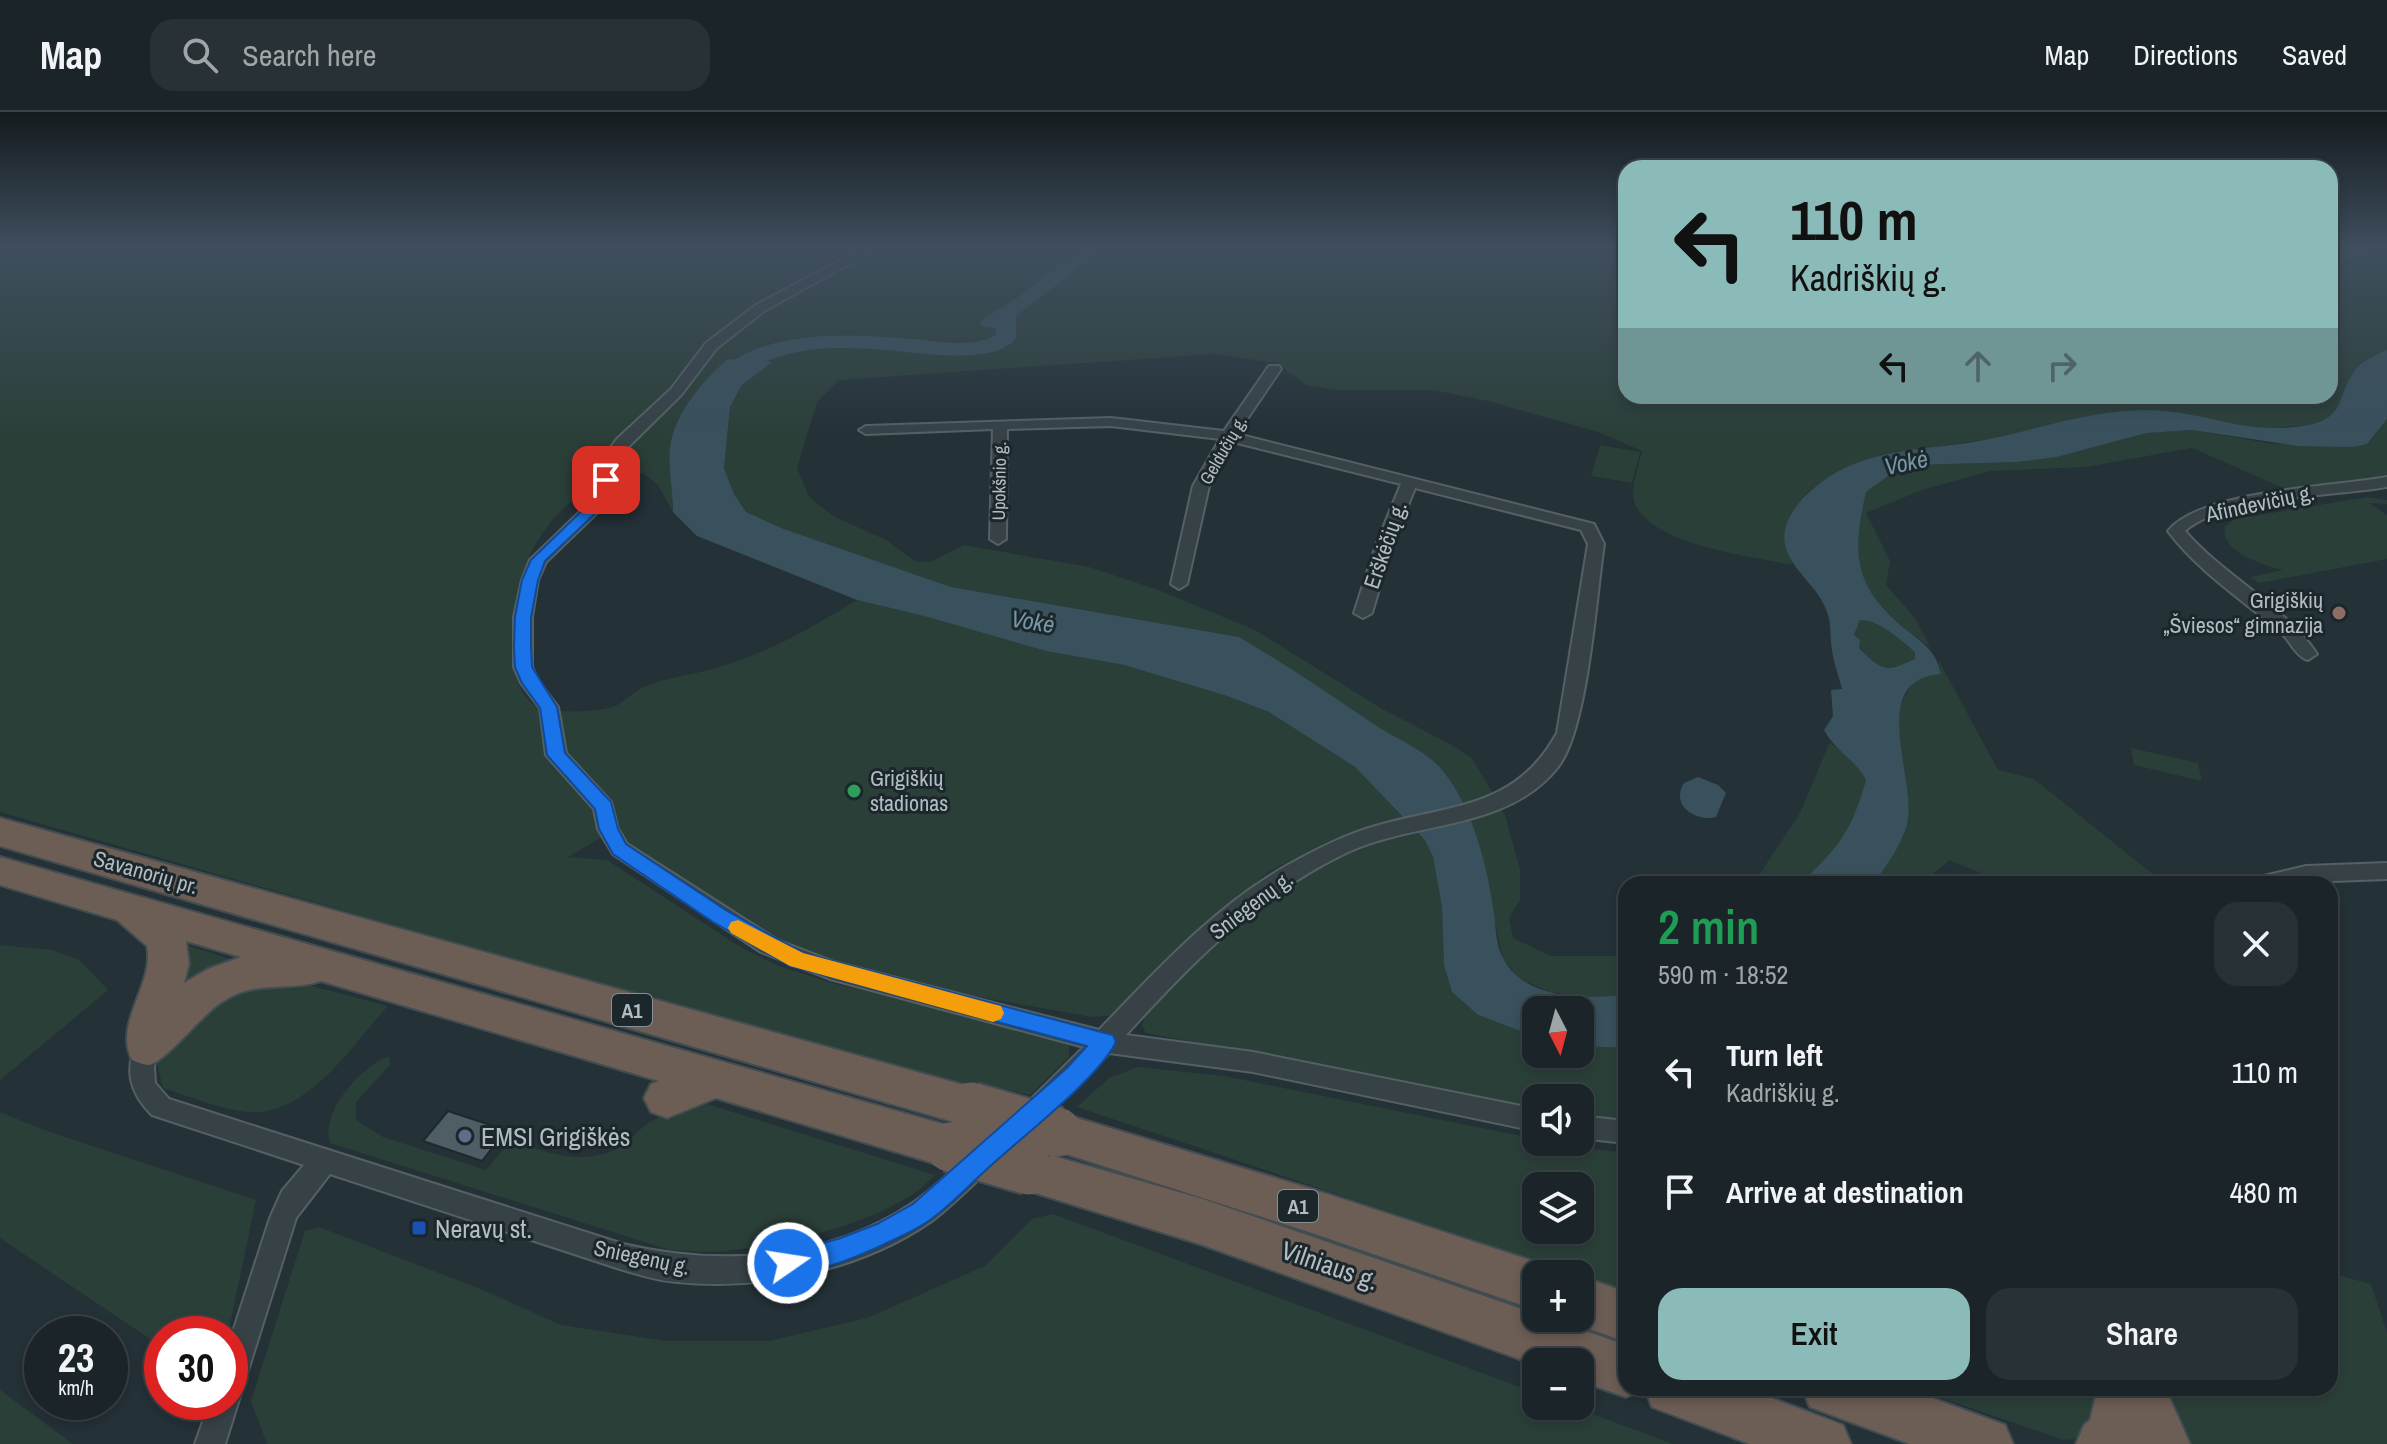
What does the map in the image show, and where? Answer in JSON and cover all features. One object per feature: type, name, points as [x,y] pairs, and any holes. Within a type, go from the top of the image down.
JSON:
[{"type":"highway","name":"Savanorių pr.","points":[[0,832],[1057,1132]]},
{"type":"highway","name":"A1","points":[[0,871],[716,1078]]},
{"type":"highway","points":[[127,907],[166,939],[169,958],[146,1032],[147,1047]]},
{"type":"highway","points":[[147,1047],[190,1001],[233,978],[256,970],[358,974]]},
{"type":"highway","points":[[667,1098],[716,1078]]},
{"type":"highway","name":"Vilniaus g.","points":[[716,1078],[1203,1222],[1618,1368]]},
{"type":"highway","name":"Vilniaus g.","points":[[1057,1132],[1312,1211],[1522,1281]]},
{"type":"highway","points":[[1594,1306],[1618,1314]]},
{"type":"highway","points":[[1693,1396],[1824,1444]]},
{"type":"highway","points":[[1851,1396],[1986,1444]]},
{"type":"highway","points":[[2103,1444],[2113,1437],[2123,1396]]},
{"type":"highway","points":[[2142,1396],[2163,1444]]},
{"type":"street","points":[[759,310],[731,329],[697,361],[676,392],[622,442],[611,457],[605,490],[597,504],[538,560],[530,580],[523,617],[523,667],[530,683],[549,707],[556,755],[604,807],[608,829],[620,849],[720,917],[798,960],[1105,1042],[1253,1062],[1522,1117]]},
{"type":"street","name":"Geldučių g.","points":[[1179,584],[1201,486],[1229,435],[1274,369]]},
{"type":"street","name":"Sniegenų g.","points":[[147,1047],[139,1073],[147,1094],[161,1107],[623,1257],[676,1269],[732,1271],[788,1263],[838,1251],[885,1233],[921,1212],[1054,1095],[1222,922],[1272,884],[1312,861],[1384,829],[1492,804],[1526,788],[1555,761],[1562,747],[1571,710],[1596,544],[1588,527],[1229,435],[1111,422],[866,430]]},
{"type":"street","name":"Upokšnio g.","points":[[998,539],[1000,424]]},
{"type":"street","name":"Erškėčių g.","points":[[1363,613],[1384,545],[1410,480]]},
{"type":"street","name":"Afindevičių g.","points":[[2308,654],[2291,631],[2194,552],[2176,531],[2183,522],[2220,509],[2295,493],[2387,482]]},
{"type":"street","points":[[2297,876],[2387,871]]},
{"type":"street","points":[[1594,1129],[1618,1131]]},
{"type":"street","points":[[248,1330],[291,1200],[325,1160]]},
{"type":"street","points":[[210,1444],[219,1420]]},
{"type":"green space","points":[[0,310],[1618,310],[1618,404],[2338,404],[2338,310],[2387,310],[2387,350],[2365,360],[2351,377],[2339,407],[2330,418],[2308,425],[2261,429],[2172,412],[1881,455],[1839,471],[1803,498],[1787,523],[1785,533],[1792,565],[1706,547],[1663,531],[1647,520],[1634,500],[1642,451],[1598,432],[1488,401],[1433,390],[1334,390],[1306,385],[1276,363],[1215,354],[839,380],[817,402],[797,468],[809,497],[833,516],[886,540],[915,561],[930,562],[964,545],[1089,567],[1161,591],[1255,630],[1384,710],[1472,758],[1505,815],[1520,870],[1520,900],[1509,918],[1513,938],[1551,956],[1618,956],[1618,996],[1594,999],[1594,996],[1550,992],[1518,978],[1503,959],[1475,833],[1374,725],[1239,637],[951,587],[784,529],[746,512],[734,494],[724,468],[730,407],[742,385],[764,368],[723,363],[683,411],[670,448],[673,512],[658,485],[643,473],[630,476],[577,497],[544,531],[533,549],[520,586],[512,635],[518,682],[527,699],[543,709],[558,711],[601,710],[615,706],[654,683],[716,668],[771,647],[857,600],[1046,651],[1124,665],[1269,712],[1355,767],[1425,840],[1433,857],[1442,907],[1444,965],[1452,992],[1478,1015],[1522,1032],[1522,1068],[1594,1068],[1594,1047],[1618,1048],[1618,1120],[1594,1118],[1594,1084],[1522,1084],[1522,1105],[1146,1033],[1142,1026],[1146,1013],[1232,928],[1262,902],[1305,874],[1383,839],[1376,826],[1329,841],[1268,872],[1188,942],[1114,1015],[1093,1017],[946,991],[823,961],[785,947],[640,856],[616,835],[602,837],[568,857],[607,860],[742,948],[779,966],[832,983],[1069,1043],[1069,1057],[1030,1095],[990,1085],[985,1089],[602,985],[0,812]]},
{"type":"green space","points":[[2387,419],[2387,475],[2364,481],[2288,490],[2192,448],[2086,467],[1990,471],[1922,490],[1866,513],[1890,561],[1886,585],[1915,618],[1931,648],[1889,615],[1865,583],[1858,545],[1865,492],[1898,469],[1915,465],[2017,462],[2057,457],[2145,433],[2192,430],[2274,444],[2367,444]]},
{"type":"green space","points":[[1600,445],[1640,452],[1632,483],[1591,476]]},
{"type":"green space","points":[[2367,497],[2387,500],[2387,504],[2369,503],[2387,515],[2387,559],[2259,583],[2250,577],[2283,570],[2245,556],[2229,543],[2225,535],[2225,526],[2235,519]]},
{"type":"green space","points":[[1860,620],[1874,623],[1889,632],[1915,652],[1915,660],[1894,667],[1878,666],[1871,662],[1854,635]]},
{"type":"green space","points":[[1938,659],[1998,770],[2034,779],[2155,876],[1987,876],[1950,860],[1931,876],[1879,876],[1904,836],[1898,709],[1912,684],[1924,675],[1941,674]]},
{"type":"green space","points":[[1830,742],[1859,767],[1866,780],[1849,826],[1834,849],[1808,876],[1758,876],[1800,813]]},
{"type":"green space","points":[[2131,748],[2198,763],[2202,781],[2134,765]]},
{"type":"green space","points":[[180,943],[246,964],[168,994]]},
{"type":"green space","points":[[0,945],[52,950],[78,959],[108,990],[0,1080]]},
{"type":"green space","points":[[282,978],[388,1006],[326,1076],[289,1104],[268,1111],[246,1112],[163,1088],[157,1064],[167,1037],[189,1008]]},
{"type":"green space","points":[[389,1056],[390,1065],[356,1102],[356,1120],[383,1137],[486,1170],[513,1138],[554,1154],[598,1155],[625,1144],[655,1119],[707,1104],[935,1175],[894,1205],[837,1228],[749,1248],[711,1252],[670,1250],[330,1143],[331,1117],[345,1092],[367,1070]]},
{"type":"green space","points":[[1138,1067],[1224,1076],[1522,1136],[1522,1156],[1594,1156],[1594,1149],[1618,1152],[1618,1288],[1594,1280],[1594,1260],[1534,1260],[1077,1107],[1109,1078]]},
{"type":"green space","points":[[0,1112],[47,1131],[256,1200],[232,1316],[144,1316],[144,1335],[128,1324],[128,1316],[116,1316],[0,1238]]},
{"type":"green space","points":[[1053,1214],[1522,1388],[1522,1420],[1594,1420],[1594,1415],[1673,1444],[267,1444],[251,1401],[305,1231],[319,1227],[483,1290],[561,1325],[666,1341],[769,1341],[867,1318],[985,1266],[1032,1219]]},
{"type":"green space","points":[[2338,1275],[2371,1284],[2387,1333],[2387,1444],[2176,1444],[2167,1396],[2338,1396]]},
{"type":"green space","points":[[0,1390],[24,1408],[24,1420],[41,1420],[73,1444],[0,1444]]},
{"type":"green space","points":[[1935,1396],[2098,1396],[2102,1405],[2087,1438],[2064,1440]]},
{"type":"water","points":[[2387,350],[2387,419],[2367,444],[2353,447],[2298,446],[2192,430],[2146,433],[2057,457],[2017,462],[1915,465],[1898,469],[1866,492],[1858,553],[1867,585],[1890,616],[1929,649],[1941,674],[1919,680],[1906,692],[1900,710],[1899,731],[1908,818],[1899,844],[1879,876],[1808,876],[1842,838],[1855,813],[1866,780],[1824,730],[1833,716],[1831,690],[1842,689],[1829,620],[1825,607],[1786,548],[1784,536],[1787,523],[1796,506],[1810,491],[1843,469],[1876,457],[1979,441],[2104,413],[2167,411],[2264,428],[2308,425],[2330,416],[2340,403],[2350,378],[2366,360]],"holes":[[[1860,620],[1882,627],[1915,652],[1915,659],[1890,668],[1884,667],[1859,648],[1860,640],[1854,635]]]},
{"type":"water","points":[[728,359],[772,362],[742,385],[730,407],[724,468],[734,494],[746,512],[784,529],[951,587],[1239,637],[1428,756],[1453,785],[1470,818],[1486,871],[1497,941],[1504,960],[1527,983],[1542,990],[1576,996],[1522,996],[1522,1032],[1478,1015],[1452,992],[1444,965],[1442,907],[1433,857],[1425,840],[1355,767],[1269,712],[1124,665],[1046,651],[857,600],[697,536],[673,512],[670,464],[673,435],[691,399]]},
{"type":"water","points":[[1698,777],[1718,785],[1726,793],[1716,817],[1700,817],[1682,805],[1680,791],[1684,783]]},
{"type":"water","points":[[1618,996],[1618,1048],[1594,1047],[1594,997]]},
{"type":"building","name":"EMSI Grigiškės","points":[[448,1111],[506,1130],[482,1161],[423,1141]]},
{"type":"waterway","name":"Vokė","points":[[1006,313],[1011,310]]},
{"type":"waterway","name":"Vokė","points":[[714,388],[734,370],[757,357],[811,344],[869,342],[966,349],[986,347],[1006,338],[1006,313]]},
{"type":"waterway","name":"Vokė","points":[[990,323],[1006,313]]},
{"type":"slow traffic","points":[[738,928],[798,960],[993,1013]]},
{"type":"place","name":"Grigiškių „Šviesos“ gimnazija","points":[[2339,613]]},
{"type":"place","name":"Grigiškių stadionas","points":[[854,791]]},
{"type":"place","name":"EMSI Grigiškės","points":[[465,1136]]},
{"type":"place","name":"Neravų st.","points":[[419,1228]]},
{"type":"route","points":[[606,480],[605,490],[597,504],[538,560],[530,580],[523,617],[523,667],[530,683],[549,707],[556,755],[604,807],[608,829],[620,849],[720,917],[798,960],[1105,1042],[1075,1075],[921,1212],[885,1233],[838,1251],[788,1263]]}]
